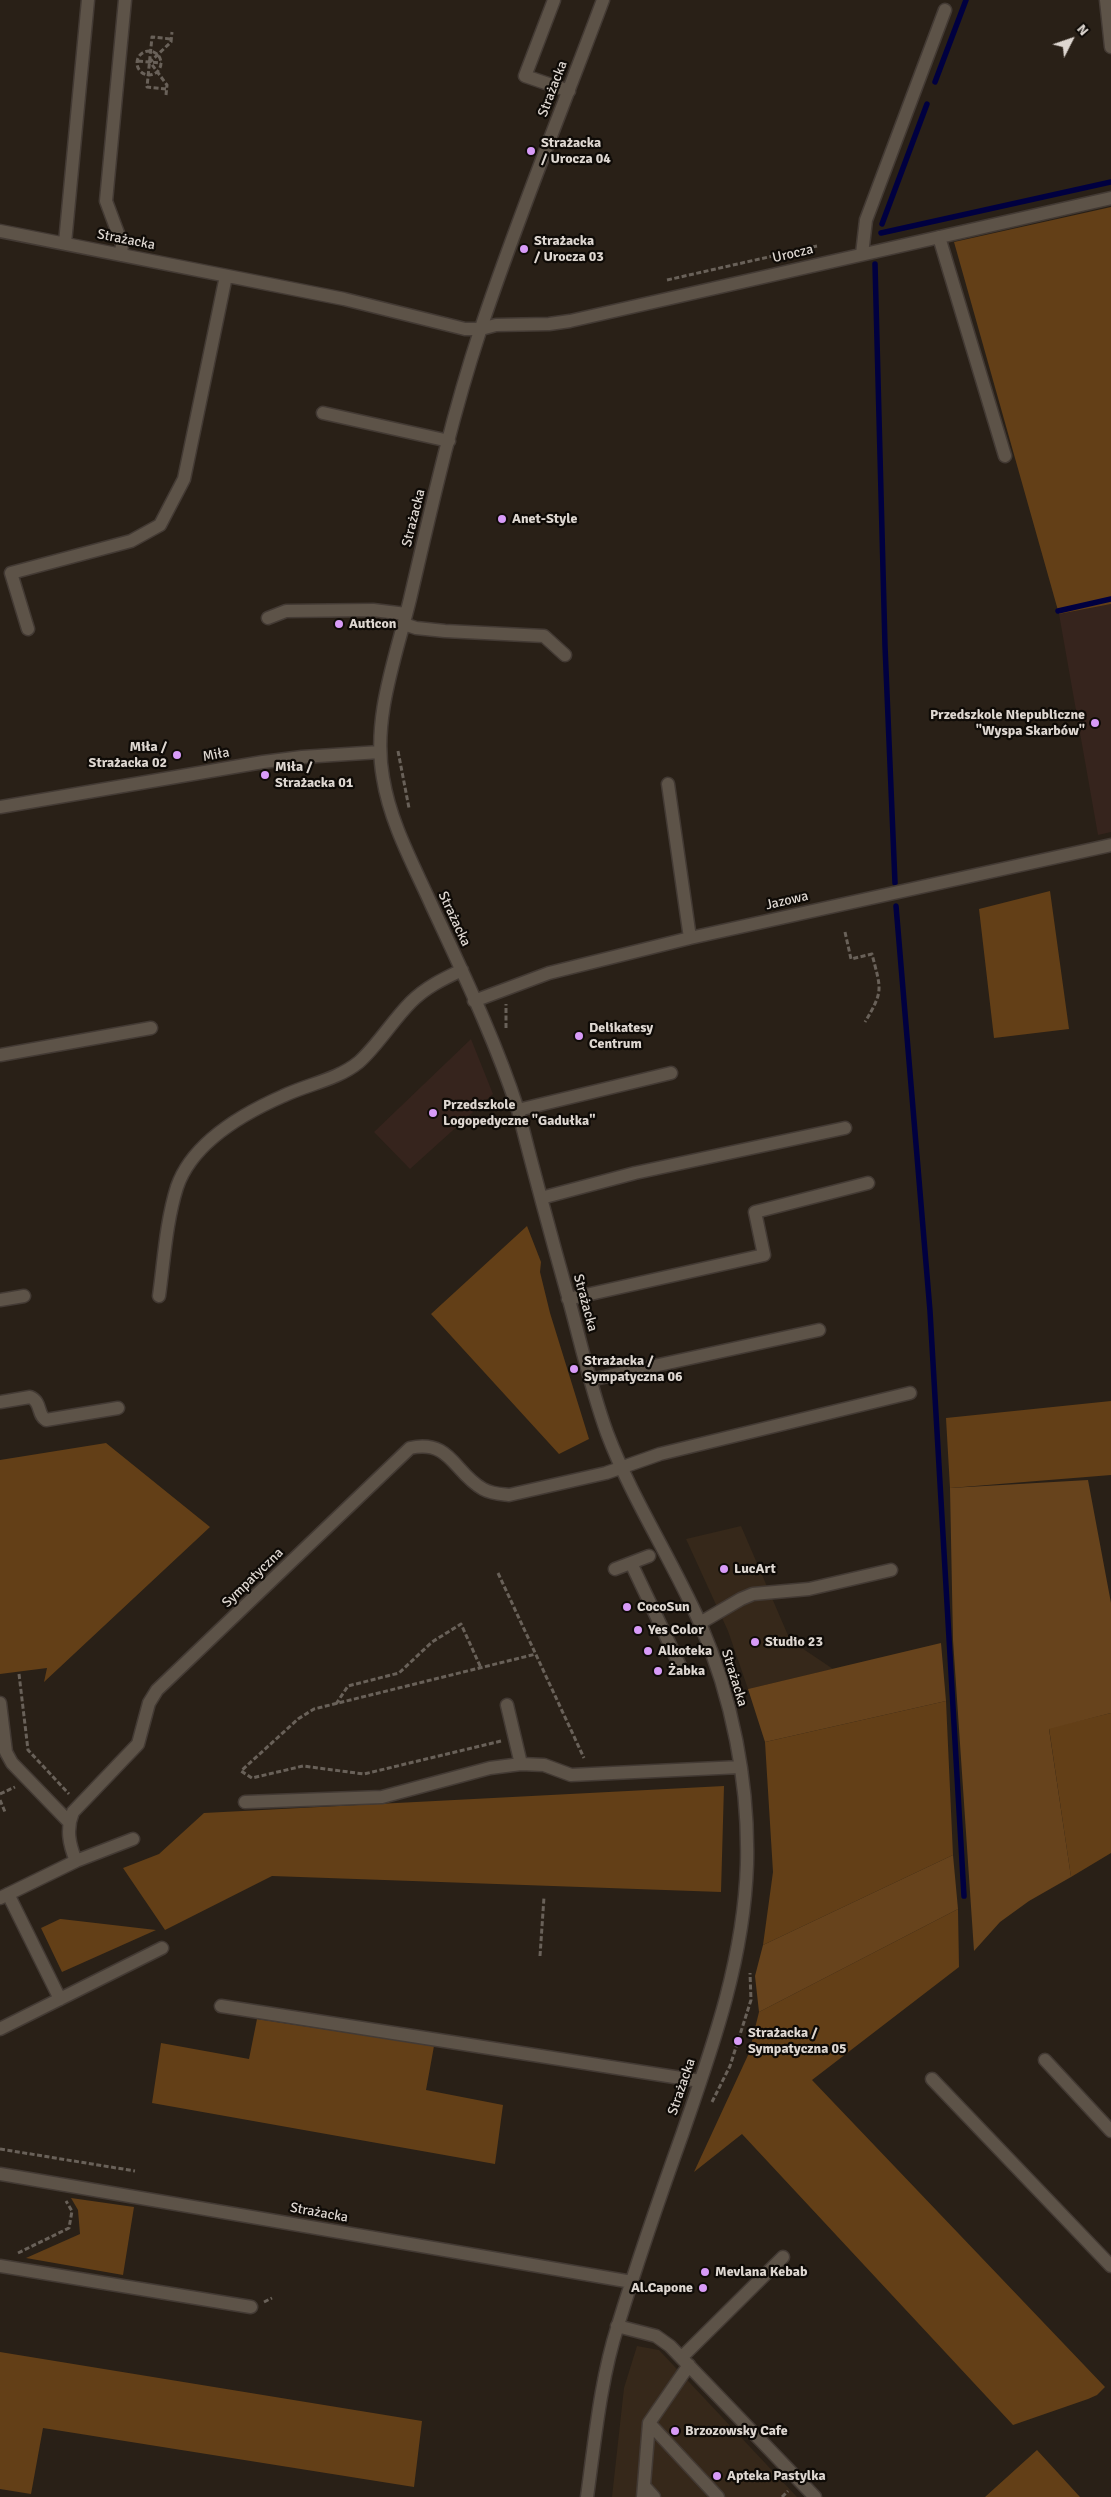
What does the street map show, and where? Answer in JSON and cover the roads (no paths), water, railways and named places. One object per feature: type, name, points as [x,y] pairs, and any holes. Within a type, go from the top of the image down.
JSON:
[{"type":"street","points":[[66,243],[88,0]]},
{"type":"street","points":[[122,255],[122,244],[106,201],[125,0]]},
{"type":"street","points":[[554,0],[525,76],[569,91]]},
{"type":"street","name":"Strażacka","points":[[587,2497],[603,2389],[617,2326],[726,2005],[739,1947],[747,1861],[745,1809],[740,1767],[724,1692],[700,1624],[621,1468],[590,1380],[506,1070],[407,851],[389,805],[380,752],[382,714],[449,441],[481,329],[603,0]]},
{"type":"street","points":[[1106,0],[1111,47]]},
{"type":"street","points":[[862,254],[866,220],[945,10]]},
{"type":"street","name":"Urocza","points":[[481,329],[496,325],[549,324],[570,321],[1111,198]]},
{"type":"street","name":"Strażacka","points":[[0,231],[344,299],[465,329],[481,329]]},
{"type":"street","points":[[939,237],[1005,456]]},
{"type":"street","points":[[28,629],[12,573],[131,541],[160,525],[184,479],[226,276]]},
{"type":"street","points":[[323,413],[449,441]]},
{"type":"street","points":[[268,618],[286,611],[373,610],[405,619],[416,628],[544,636],[565,655]]},
{"type":"street","name":"Miła","points":[[0,807],[263,762],[302,757],[380,752]]},
{"type":"street","points":[[668,784],[690,938]]},
{"type":"street","name":"Jazowa","points":[[474,1001],[549,973],[690,938],[1111,846]]},
{"type":"street","points":[[160,1296],[168,1230],[178,1187],[191,1162],[207,1142],[272,1101],[304,1086],[335,1077],[359,1062],[411,1002],[428,987],[462,970]]},
{"type":"street","points":[[0,1055],[151,1028]]},
{"type":"street","points":[[518,1110],[671,1073]]},
{"type":"street","points":[[541,1198],[635,1173],[845,1128]]},
{"type":"street","points":[[568,1299],[764,1255],[755,1212],[868,1183]]},
{"type":"street","points":[[0,1300],[24,1296]]},
{"type":"street","points":[[590,1380],[819,1330]]},
{"type":"street","name":"Sympatyczna","points":[[69,1822],[73,1812],[138,1744],[149,1703],[158,1690],[410,1448],[423,1445],[445,1453],[474,1482],[495,1494],[509,1495],[606,1473],[660,1454],[910,1393]]},
{"type":"street","points":[[0,1402],[30,1398],[37,1402],[41,1416],[46,1420],[118,1408]]},
{"type":"street","points":[[615,1569],[649,1556]]},
{"type":"street","points":[[631,1563],[681,1668]]},
{"type":"street","points":[[700,1624],[741,1598],[753,1594],[809,1589],[890,1570]]},
{"type":"street","points":[[0,1703],[6,1752],[12,1763],[69,1822],[71,1850],[76,1861]]},
{"type":"street","points":[[507,1705],[522,1764]]},
{"type":"street","points":[[245,1802],[382,1796],[490,1768],[522,1764],[544,1765],[572,1775],[740,1767]]},
{"type":"street","points":[[60,1998],[4,1896],[76,1861],[133,1839]]},
{"type":"street","points":[[0,2029],[162,1948]]},
{"type":"street","points":[[221,2006],[700,2081]]},
{"type":"street","points":[[1044,2060],[1111,2131]]},
{"type":"street","points":[[932,2079],[1111,2266]]},
{"type":"street","name":"Strażacka","points":[[0,2174],[632,2282]]},
{"type":"street","points":[[654,2497],[644,2491],[649,2423],[686,2361],[783,2257]]},
{"type":"street","points":[[0,2266],[251,2307]]},
{"type":"street","points":[[617,2326],[656,2336],[686,2361],[815,2497]]},
{"type":"street","points":[[649,2423],[718,2497]]},
{"type":"waterway","points":[[935,82],[966,0]]},
{"type":"waterway","points":[[882,224],[927,104]]},
{"type":"waterway","points":[[881,233],[1111,182]]},
{"type":"waterway","points":[[875,264],[885,646],[895,883]]},
{"type":"waterway","points":[[1058,611],[1111,599]]},
{"type":"waterway","points":[[896,906],[930,1311],[964,1896]]},
{"type":"place","name":"Strażacka / Urocza 04","points":[[531,151]]},
{"type":"place","name":"Strażacka / Urocza 03","points":[[524,249]]},
{"type":"place","name":"Anet-Style","points":[[502,519]]},
{"type":"place","name":"Auticon","points":[[339,624]]},
{"type":"place","name":"Przedszkole Niepubliczne \"Wyspa Skarbów\"","points":[[1095,723]]},
{"type":"place","name":"Miła / Strażacka 02","points":[[177,755]]},
{"type":"place","name":"Miła / Strażacka 01","points":[[265,775]]},
{"type":"place","name":"Delikatesy Centrum","points":[[579,1036]]},
{"type":"place","name":"Przedszkole Logopedyczne \"Gadułka\"","points":[[433,1113]]},
{"type":"place","name":"Strażacka / Sympatyczna 06","points":[[574,1369]]},
{"type":"place","name":"LucArt","points":[[724,1569]]},
{"type":"place","name":"CocoSun","points":[[627,1607]]},
{"type":"place","name":"Yes Color","points":[[638,1630]]},
{"type":"place","name":"Studio 23","points":[[755,1642]]},
{"type":"place","name":"Alkoteka","points":[[648,1651]]},
{"type":"place","name":"Żabka","points":[[658,1671]]},
{"type":"place","name":"Strażacka / Sympatyczna 05","points":[[738,2041]]},
{"type":"place","name":"Mevlana Kebab","points":[[705,2272]]},
{"type":"place","name":"Al.Capone","points":[[703,2288]]},
{"type":"place","name":"Brzozowsky Cafe","points":[[675,2431]]},
{"type":"place","name":"Apteka Pastylka","points":[[717,2476]]}]
